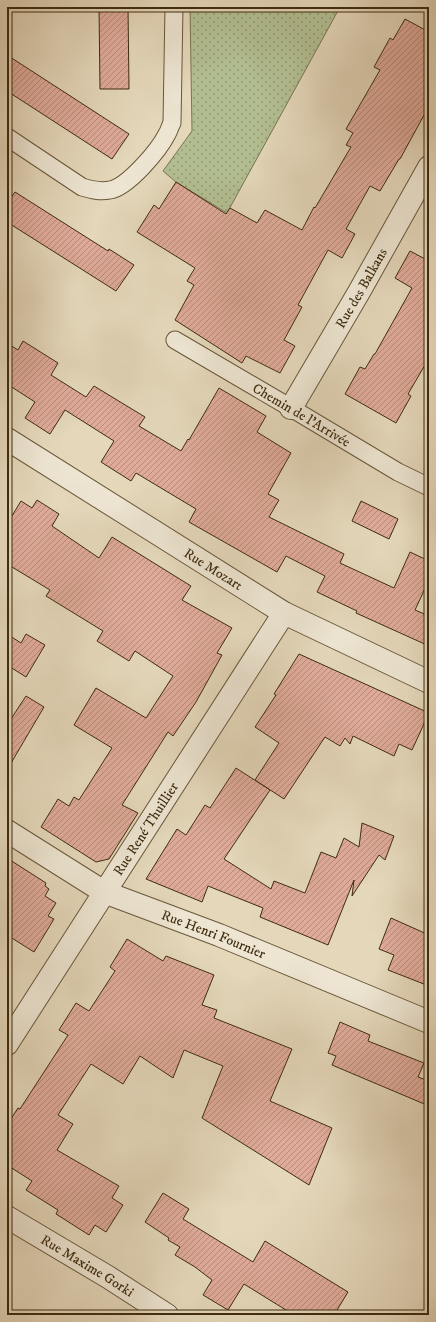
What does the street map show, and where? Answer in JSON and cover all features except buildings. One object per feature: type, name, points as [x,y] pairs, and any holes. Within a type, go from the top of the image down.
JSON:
[{"type":"street","name":"Rue des Balkans","points":[[291,408],[359,292],[429,167]]},
{"type":"street","name":"Rue Mozart","points":[[7,439],[284,613],[429,682]]},
{"type":"street","name":"Rue René Thuillier","points":[[7,1044],[284,613]]},
{"type":"street","name":"Rue Henri Fournier","points":[[7,831],[104,892],[219,935],[429,1022]]},
{"type":"street","name":"Rue Maxime Gorki","points":[[7,1217],[108,1277],[167,1315]]},
{"type":"lane","points":[[7,137],[82,187],[102,191],[111,190],[122,185],[153,156],[167,135],[172,123],[174,7]]},
{"type":"lane","name":"Chemin de l'Arrivée","points":[[175,340],[398,472],[429,487]]},
{"type":"green space","points":[[190,7],[340,7],[227,213],[176,182],[163,171],[192,131]]}]
